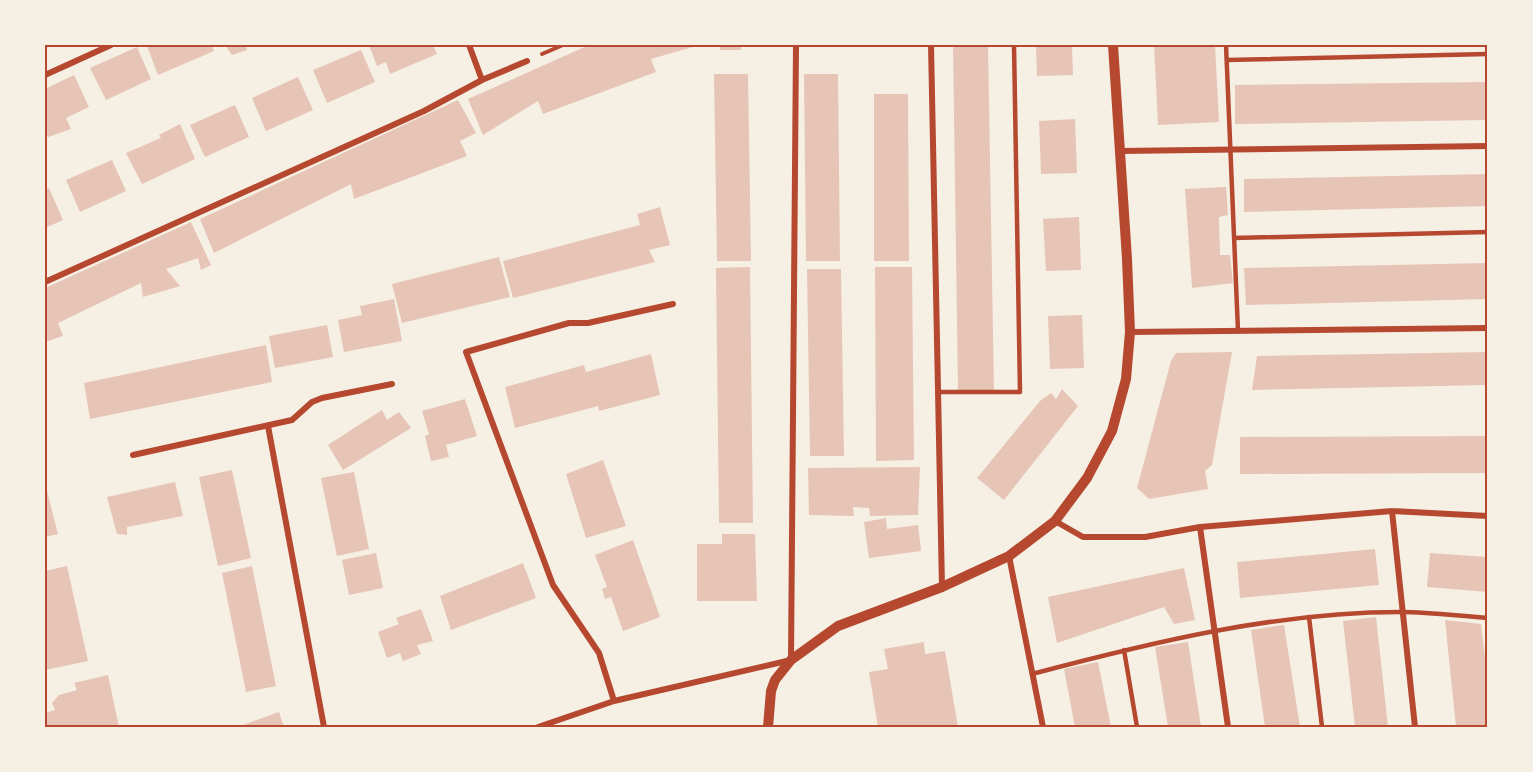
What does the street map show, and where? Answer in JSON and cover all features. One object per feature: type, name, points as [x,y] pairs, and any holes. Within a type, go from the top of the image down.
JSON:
[{"type":"street","points":[[45,75],[111,45]]},
{"type":"street","points":[[469,45],[482,80]]},
{"type":"street","points":[[791,660],[796,45]]},
{"type":"street","points":[[931,45],[942,586]]},
{"type":"street","points":[[768,727],[768,707],[775,680],[791,660],[838,626],[942,586],[1009,556],[1055,521],[1087,478],[1112,431],[1126,379],[1130,332],[1113,45]]},
{"type":"street","points":[[45,282],[424,111],[482,80],[527,61]]},
{"type":"street","points":[[1120,151],[1488,146]]},
{"type":"street","points":[[614,701],[599,653],[553,585],[466,352],[568,323],[588,323],[673,304]]},
{"type":"street","points":[[1130,332],[1488,328]]},
{"type":"street","points":[[133,455],[292,420],[312,402],[322,398],[392,384]]},
{"type":"street","points":[[268,426],[324,727]]},
{"type":"street","points":[[1055,521],[1083,537],[1145,537],[1200,527],[1392,511],[1488,516]]},
{"type":"street","points":[[1392,511],[1415,727]]},
{"type":"street","points":[[1200,527],[1228,727]]},
{"type":"street","points":[[1009,556],[1042,727]]},
{"type":"street","points":[[538,727],[614,701],[791,660]]},
{"type":"lane","points":[[938,392],[1020,392],[1014,45]]},
{"type":"lane","points":[[1226,45],[1238,331]]},
{"type":"lane","points":[[1227,60],[1488,54]]},
{"type":"lane","points":[[1234,238],[1488,232]]},
{"type":"lane","points":[[1032,674],[1214,630],[1310,617],[1403,612],[1488,618]]},
{"type":"lane","points":[[1310,617],[1322,727]]},
{"type":"lane","points":[[1124,650],[1137,727]]},
{"type":"path","points":[[527,61],[564,45]]},
{"type":"building","points":[[212,45],[214,51],[158,75],[147,46]]},
{"type":"building","points":[[225,45],[245,45],[247,50],[232,55]]},
{"type":"building","points":[[369,45],[433,45],[437,54],[390,74],[386,62],[377,66]]},
{"type":"building","points":[[589,45],[696,46],[651,59],[656,72],[543,114],[538,101],[483,135],[468,99]]},
{"type":"building","points":[[720,45],[741,45],[741,50],[720,50]]},
{"type":"building","points":[[953,45],[988,45],[994,390],[958,391]]},
{"type":"building","points":[[1036,45],[1072,45],[1073,75],[1037,76]]},
{"type":"building","points":[[1154,45],[1215,45],[1219,122],[1158,125]]},
{"type":"building","points":[[137,47],[151,79],[106,100],[90,68]]},
{"type":"building","points":[[361,50],[375,82],[327,103],[313,70]]},
{"type":"building","points":[[714,74],[748,74],[751,261],[717,261]]},
{"type":"building","points":[[804,74],[838,74],[840,261],[806,261]]},
{"type":"building","points":[[74,75],[89,107],[66,118],[71,129],[48,137],[45,130],[45,89]]},
{"type":"building","points":[[298,77],[313,110],[266,131],[252,98]]},
{"type":"building","points":[[1488,82],[1488,120],[1235,124],[1235,85]]},
{"type":"building","points":[[874,94],[908,94],[909,261],[874,261]]},
{"type":"building","points":[[458,100],[476,133],[460,141],[467,156],[354,199],[351,184],[214,253],[200,219]]},
{"type":"building","points":[[235,105],[249,137],[205,157],[190,125]]},
{"type":"building","points":[[1075,119],[1077,173],[1041,174],[1039,121]]},
{"type":"building","points":[[180,124],[195,159],[142,184],[126,153],[161,138],[159,135]]},
{"type":"building","points":[[112,160],[126,191],[80,212],[66,180]]},
{"type":"building","points":[[1488,174],[1488,206],[1244,212],[1244,179]]},
{"type":"building","points":[[1226,187],[1228,215],[1219,217],[1220,255],[1230,255],[1233,283],[1192,288],[1185,189]]},
{"type":"building","points":[[49,188],[63,220],[45,228],[45,190]]},
{"type":"building","points":[[660,207],[670,245],[649,250],[655,262],[513,298],[503,261],[640,225],[637,214]]},
{"type":"building","points":[[1079,217],[1081,270],[1046,271],[1043,219]]},
{"type":"building","points":[[191,222],[211,265],[201,270],[198,258],[166,269],[180,286],[143,297],[141,283],[58,323],[63,336],[45,342],[45,288]]},
{"type":"building","points":[[499,257],[510,297],[402,323],[392,284]]},
{"type":"building","points":[[1488,263],[1488,299],[1246,305],[1244,268]]},
{"type":"building","points":[[750,267],[753,523],[719,523],[716,268]]},
{"type":"building","points":[[875,267],[912,267],[914,460],[876,461]]},
{"type":"building","points":[[807,269],[841,269],[844,456],[810,456]]},
{"type":"building","points":[[394,299],[402,341],[344,352],[338,320],[362,315],[360,306]]},
{"type":"building","points":[[1082,315],[1084,368],[1050,369],[1048,316]]},
{"type":"building","points":[[327,325],[333,357],[275,368],[269,336]]},
{"type":"building","points":[[266,345],[272,382],[90,419],[84,383]]},
{"type":"building","points":[[1232,352],[1212,465],[1205,471],[1208,489],[1149,499],[1137,488],[1171,361],[1176,353]]},
{"type":"building","points":[[1488,352],[1488,385],[1252,390],[1257,356]]},
{"type":"building","points":[[651,354],[660,395],[599,411],[598,406],[515,428],[505,387],[584,365],[586,372]]},
{"type":"building","points":[[1062,389],[1078,406],[1004,500],[977,478],[1040,401],[1051,393],[1056,399]]},
{"type":"building","points":[[465,399],[477,436],[446,445],[449,457],[431,461],[425,436],[429,434],[422,411]]},
{"type":"building","points":[[382,410],[387,420],[399,412],[411,428],[343,470],[328,445]]},
{"type":"building","points":[[1488,436],[1488,473],[1240,474],[1240,437]]},
{"type":"building","points":[[603,460],[626,526],[586,538],[566,474]]},
{"type":"building","points":[[920,467],[918,515],[870,516],[869,508],[853,507],[854,516],[809,515],[808,468]]},
{"type":"building","points":[[232,470],[251,558],[218,566],[199,477]]},
{"type":"building","points":[[354,472],[369,549],[337,556],[321,478]]},
{"type":"building","points":[[175,482],[183,516],[127,527],[127,535],[117,534],[107,497]]},
{"type":"building","points":[[45,483],[58,534],[45,537]]},
{"type":"building","points":[[886,518],[887,529],[918,525],[921,551],[869,558],[864,522]]},
{"type":"building","points":[[722,534],[755,534],[757,601],[697,601],[697,544],[722,544]]},
{"type":"building","points":[[633,540],[660,617],[623,631],[611,597],[605,599],[602,589],[607,587],[595,555]]},
{"type":"building","points":[[1375,549],[1379,585],[1240,598],[1237,562]]},
{"type":"building","points":[[376,553],[383,588],[349,595],[342,560]]},
{"type":"building","points":[[1430,553],[1488,557],[1488,592],[1427,587]]},
{"type":"building","points":[[523,563],[536,598],[451,630],[440,596]]},
{"type":"building","points":[[67,566],[88,661],[45,670],[45,571]]},
{"type":"building","points":[[252,566],[276,686],[246,692],[222,573]]},
{"type":"building","points":[[1184,568],[1195,620],[1174,624],[1164,607],[1057,643],[1048,597]]},
{"type":"building","points":[[421,609],[433,641],[417,645],[421,654],[403,661],[400,653],[387,658],[378,632],[399,624],[396,618]]},
{"type":"building","points":[[1376,617],[1388,727],[1355,727],[1343,621]]},
{"type":"building","points":[[1445,620],[1481,624],[1488,682],[1488,727],[1456,727]]},
{"type":"building","points":[[1284,625],[1300,727],[1265,727],[1251,630]]},
{"type":"building","points":[[924,642],[925,654],[945,651],[958,727],[878,727],[869,672],[888,669],[884,649]]},
{"type":"building","points":[[1188,642],[1201,727],[1168,727],[1155,647]]},
{"type":"building","points":[[1098,662],[1111,727],[1075,727],[1064,669]]},
{"type":"building","points":[[108,675],[119,727],[45,727],[45,713],[55,710],[52,703],[59,695],[77,690],[74,683]]},
{"type":"building","points":[[279,712],[284,727],[237,727]]}]
